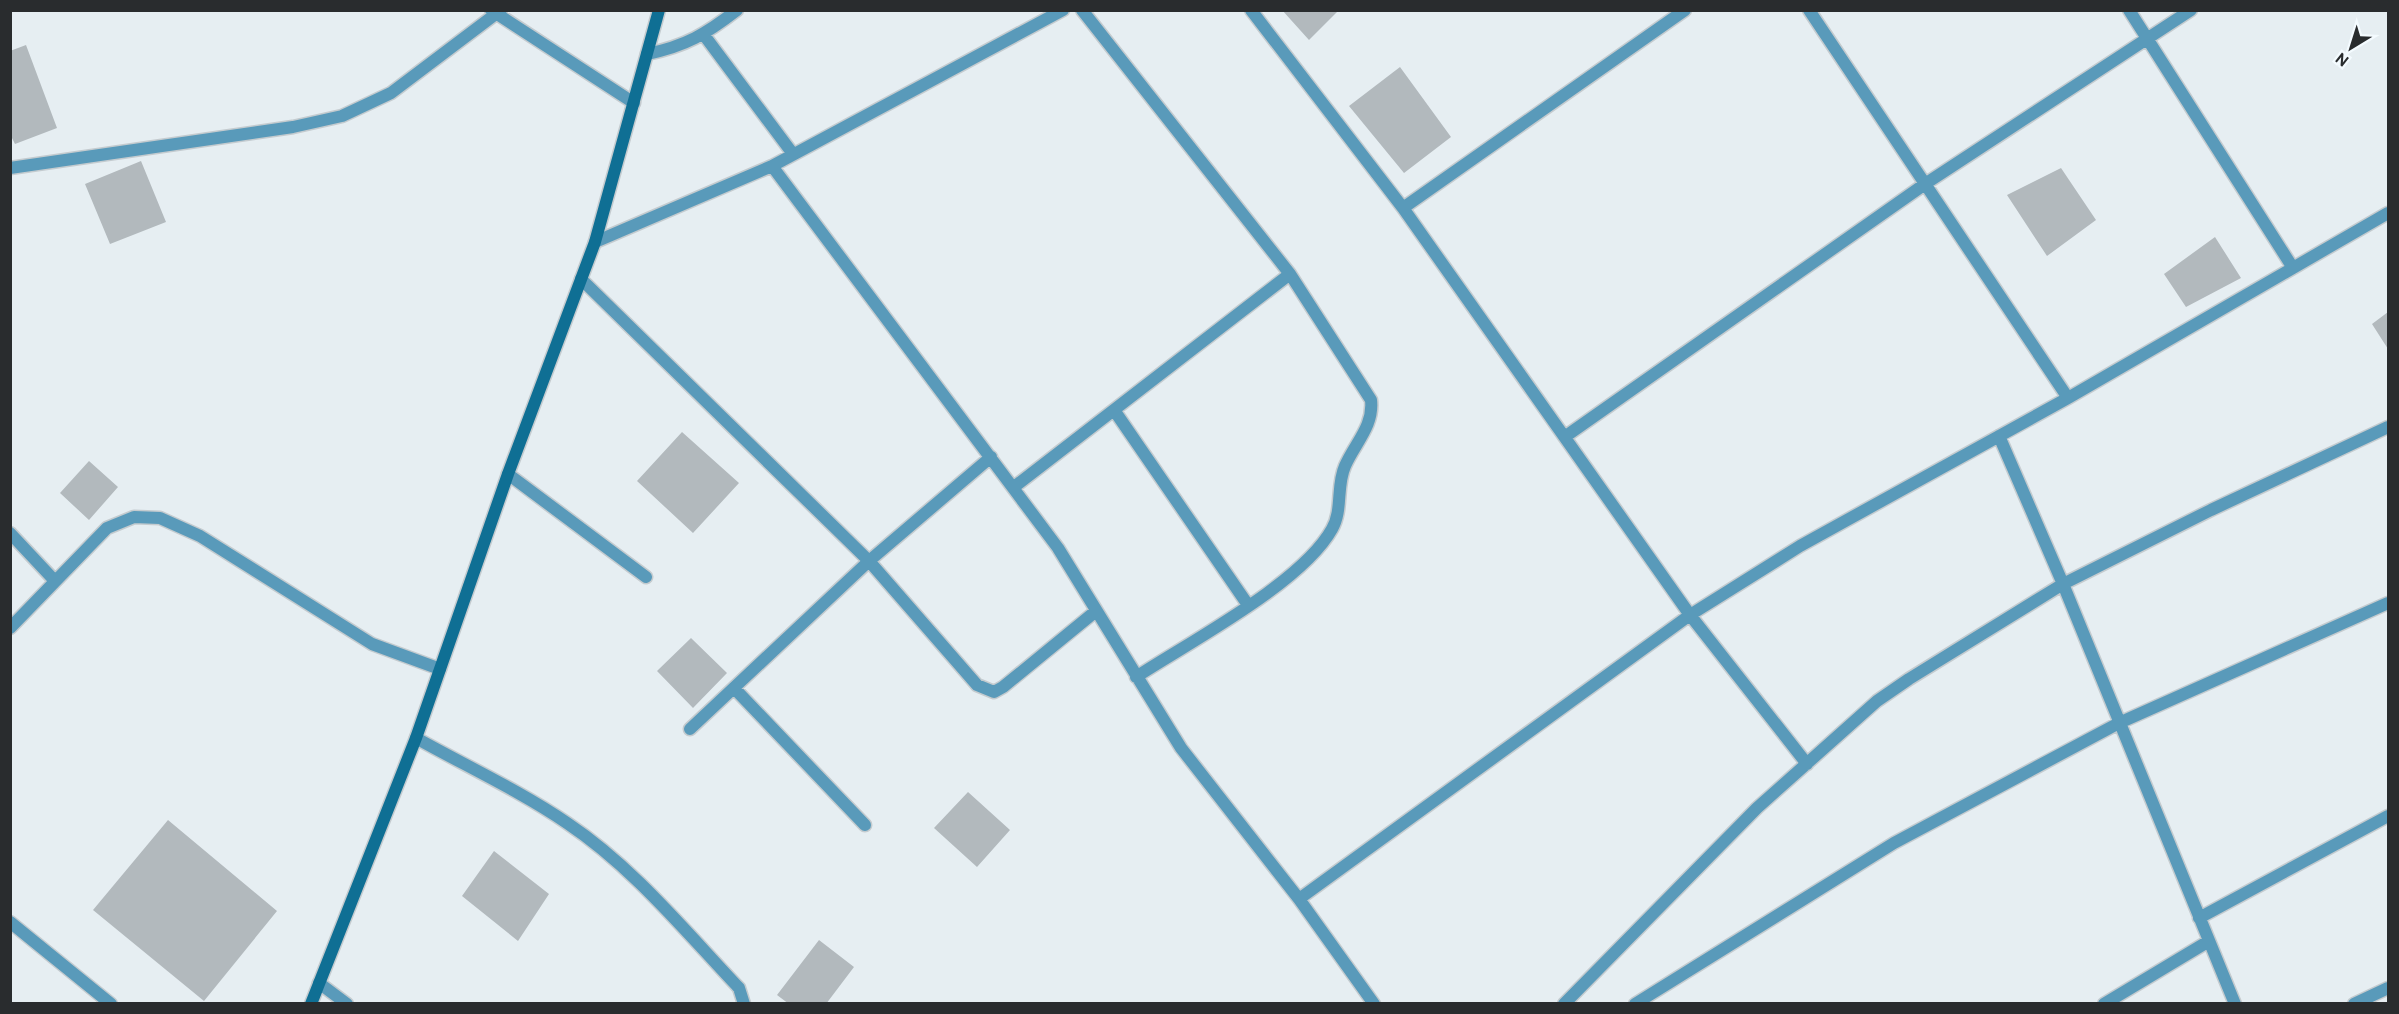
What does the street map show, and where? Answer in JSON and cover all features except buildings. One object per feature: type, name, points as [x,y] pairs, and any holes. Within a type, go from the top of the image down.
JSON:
[{"type":"main road","points":[[311,1004],[416,738],[508,474],[595,242],[659,10]]},
{"type":"street","points":[[647,54],[672,49],[704,36],[737,10]]},
{"type":"street","points":[[595,242],[772,166],[1063,10]]},
{"type":"street","points":[[1082,10],[1290,274],[1371,400],[1372,411],[1370,422],[1344,468],[1334,526],[1324,542],[1303,566],[1248,605],[1136,677]]},
{"type":"street","points":[[1251,10],[1403,208],[1566,436],[1690,615],[1807,764]]},
{"type":"street","points":[[1403,208],[1685,10]]},
{"type":"street","points":[[1809,10],[2068,398]]},
{"type":"street","points":[[2129,10],[2293,268]]},
{"type":"street","points":[[1566,436],[1925,184],[2192,10]]},
{"type":"street","points":[[10,168],[293,127],[342,116],[391,93],[496,12],[634,103]]},
{"type":"street","points":[[704,36],[793,154]]},
{"type":"street","points":[[772,166],[1058,548],[1181,748],[1299,899],[1374,1004]]},
{"type":"street","points":[[1299,899],[1690,615],[1800,546],[2068,398],[2388,213]]},
{"type":"street","points":[[1014,487],[1290,274]]},
{"type":"street","points":[[581,279],[869,561],[977,685],[994,692],[1003,687],[1096,610]]},
{"type":"street","points":[[1114,410],[1248,605]]},
{"type":"street","points":[[1564,1004],[1578,999],[1757,808],[1877,701],[2063,584],[2211,510],[2388,427]]},
{"type":"street","points":[[1999,436],[2063,584],[2235,1004]]},
{"type":"street","points":[[690,729],[869,561],[991,457]]},
{"type":"street","points":[[508,474],[646,577]]},
{"type":"street","points":[[10,628],[107,528],[134,517],[160,519],[200,536],[372,644],[440,669]]},
{"type":"street","points":[[10,533],[55,581]]},
{"type":"street","points":[[1635,1004],[1894,843],[2119,723],[2388,603]]},
{"type":"street","points":[[734,688],[865,825]]},
{"type":"street","points":[[416,738],[567,823],[602,850],[630,875],[739,988],[744,1004]]},
{"type":"street","points":[[2199,918],[2388,816]]},
{"type":"street","points":[[10,922],[111,1004]]},
{"type":"street","points":[[2104,1004],[2209,941]]},
{"type":"street","points":[[319,983],[347,1004]]},
{"type":"street","points":[[2354,1004],[2388,988]]}]
